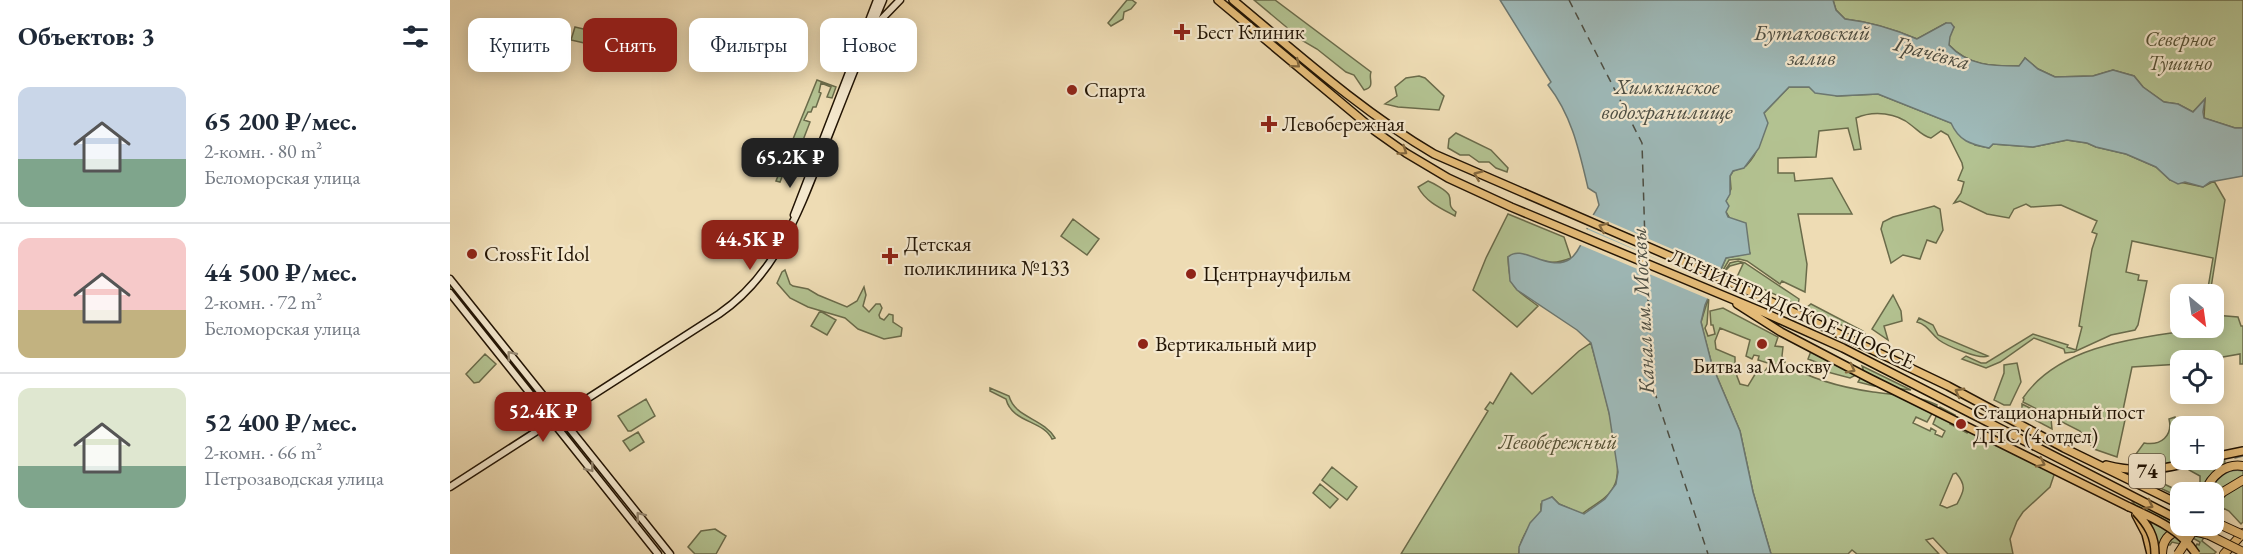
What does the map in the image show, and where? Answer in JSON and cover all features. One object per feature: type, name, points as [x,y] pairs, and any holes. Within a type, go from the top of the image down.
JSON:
[{"type":"highway","points":[[2210,482],[2223,469],[2230,466],[2243,466]]},
{"type":"highway","points":[[2224,491],[2243,480]]},
{"type":"highway","points":[[2224,525],[2243,534],[2225,552]]},
{"type":"highway","points":[[2162,554],[2165,541],[2172,536]]},
{"type":"highway","points":[[2178,554],[2190,536]]},
{"type":"highway","points":[[2211,536],[2243,552]]},
{"type":"main road","points":[[792,224],[795,209],[877,0]]},
{"type":"main road","points":[[876,18],[883,0]]},
{"type":"main road","points":[[883,18],[900,0]]},
{"type":"main road","name":"ЛЕНИНГРАДСКОЕ ШОССЕ","points":[[1218,0],[1368,125],[1406,153],[1448,178],[1843,348],[2170,516]]},
{"type":"main road","name":"ЛЕНИНГРАДСКОЕ ШОССЕ","points":[[1233,0],[1361,104],[1407,138],[1449,162],[1734,284],[1933,378],[2170,500]]},
{"type":"main road","points":[[450,487],[738,300],[770,265],[799,211],[854,72]]},
{"type":"main road","points":[[450,279],[670,554]]},
{"type":"main road","points":[[450,292],[658,554]]},
{"type":"main road","points":[[1727,298],[1781,332],[1867,377],[2175,531],[2196,554]]},
{"type":"main road","points":[[2224,456],[2243,451]]},
{"type":"main road","name":"74","points":[[2088,459],[2123,470],[2147,471],[2170,466]]},
{"type":"main road","points":[[2117,489],[2129,503],[2143,527],[2153,554]]},
{"type":"main road","points":[[2129,507],[2149,528],[2154,541],[2153,554]]},
{"type":"green space","points":[[1127,0],[1136,3],[1124,12],[1123,19],[1111,26],[1108,23]]},
{"type":"green space","points":[[1254,0],[1275,0],[1371,72],[1370,87],[1364,90],[1354,75],[1346,72],[1303,41]]},
{"type":"green space","name":"Северное Тушино","points":[[1833,0],[2243,0],[2243,128],[2235,128],[2204,118],[2205,99],[2193,112],[2178,104],[2164,102],[2143,87],[2134,76],[2113,70],[2093,76],[2055,77],[2038,69],[2025,58],[2020,66],[2000,66],[1973,61],[1949,45],[1949,37],[1954,27],[1946,23],[1917,39],[1882,26],[1845,19],[1836,10]]},
{"type":"green space","points":[[575,27],[583,29],[583,43],[571,40]]},
{"type":"green space","points":[[1419,76],[1425,78],[1444,96],[1439,110],[1385,104],[1397,96],[1395,87],[1406,78]]},
{"type":"green space","points":[[817,80],[836,87],[832,98],[827,97],[831,87],[821,83],[819,92],[821,93],[816,107],[808,112],[804,120],[810,122],[800,148],[796,146],[794,150],[798,152],[799,149],[802,150],[794,173],[790,172],[792,166],[787,164],[780,182],[776,181]]},
{"type":"green space","points":[[1789,87],[1809,87],[1837,96],[1878,94],[1951,123],[1975,145],[1989,148],[1993,144],[2033,147],[2067,140],[2087,143],[2126,154],[2156,167],[2170,180],[2203,187],[2214,181],[2225,200],[2212,284],[2209,284],[2213,258],[2132,241],[2126,272],[2139,275],[2138,280],[2147,281],[2135,330],[2111,335],[2074,352],[2065,353],[2064,349],[2034,338],[2000,362],[1986,368],[1962,359],[1966,356],[1986,363],[2033,334],[2068,345],[2067,347],[2076,350],[2082,327],[2079,326],[2092,249],[2097,234],[2092,232],[2097,221],[2061,205],[2031,207],[2026,204],[2014,209],[2009,218],[1987,214],[1960,201],[1954,203],[1961,193],[1964,182],[1958,180],[1963,168],[1948,135],[1941,131],[1931,138],[1928,137],[1905,121],[1885,114],[1870,114],[1856,118],[1861,149],[1854,150],[1848,128],[1819,131],[1816,157],[1778,158],[1778,173],[1794,173],[1795,181],[1832,178],[1852,214],[1798,214],[1807,264],[1805,292],[1782,281],[1780,284],[1747,261],[1739,259],[1729,260],[1720,272],[1726,258],[1750,253],[1726,212],[1726,201],[1731,189],[1730,176],[1733,171],[1746,166],[1761,141],[1764,113]]},
{"type":"green space","points":[[1456,133],[1491,150],[1508,168],[1507,172],[1496,168],[1489,162],[1479,162],[1469,155],[1460,155],[1448,148],[1449,139]]},
{"type":"green space","points":[[1428,181],[1449,195],[1451,206],[1456,212],[1455,216],[1434,204],[1421,192],[1418,187]]},
{"type":"green space","points":[[1934,206],[1940,209],[1943,230],[1936,243],[1927,240],[1920,259],[1903,255],[1891,263],[1881,229],[1883,222]]},
{"type":"green space","points":[[1508,214],[1564,237],[1571,258],[1552,262],[1517,255],[1508,257],[1514,286],[1538,306],[1517,327],[1473,290]]},
{"type":"green space","points":[[1073,219],[1099,239],[1087,255],[1061,236]]},
{"type":"green space","points":[[1738,261],[1745,263],[1799,299],[1798,305],[1737,277],[1743,264],[1741,263],[1730,266],[1724,272],[1730,263]]},
{"type":"green space","points":[[785,270],[793,286],[808,289],[847,307],[857,301],[864,287],[866,295],[863,306],[869,312],[876,304],[880,304],[882,308],[880,318],[884,320],[889,314],[893,315],[893,322],[902,328],[901,336],[884,339],[858,329],[845,318],[808,307],[790,298],[777,283]]},
{"type":"green space","points":[[450,279],[561,416],[553,422],[450,293]]},
{"type":"green space","points":[[1893,295],[1901,311],[1902,321],[1884,326],[1888,340],[1872,329]]},
{"type":"green space","points":[[1709,296],[1705,328],[1708,336],[1715,334],[1713,325],[1711,325],[1710,311],[1723,308],[1778,337],[1775,346],[1783,347],[1782,356],[1785,362],[1772,364],[1758,360],[1759,356],[1754,355],[1752,359],[1746,356],[1750,340],[1720,328],[1715,341],[1716,349],[1735,357],[1735,371],[1740,384],[1748,386],[1757,371],[1765,371],[1767,368],[1779,370],[1789,365],[1808,375],[1841,386],[1921,399],[1937,405],[1927,422],[1916,417],[1913,423],[1930,431],[1931,428],[1936,431],[1935,434],[1942,437],[1945,431],[1933,424],[1940,407],[1955,415],[1950,424],[1967,433],[1968,430],[2055,472],[2050,487],[2023,512],[2017,521],[2010,539],[2013,554],[1948,554],[1933,538],[1926,540],[1939,554],[1857,554],[1852,550],[1848,554],[1771,554],[1753,492],[1740,431],[1712,365],[1701,322]],"holes":[[[1956,473],[1963,485],[1961,496],[1957,504],[1947,508],[1940,505],[1953,474]]]},
{"type":"green space","points":[[1811,304],[1863,331],[1866,335],[1806,308]]},
{"type":"green space","points":[[820,311],[836,320],[827,335],[811,326]]},
{"type":"green space","points":[[2224,316],[2238,317],[2243,326],[2243,364],[2240,364],[2240,354],[2224,357],[2224,350],[2170,350],[2170,365],[2132,367],[2123,410],[2125,420],[2117,457],[2094,449],[2080,431],[2023,402],[2023,398],[2038,380],[2057,366],[2078,355],[2101,347],[2170,334],[2170,338],[2224,338]]},
{"type":"green space","points":[[1919,318],[1933,325],[1938,335],[1988,356],[1971,354],[1943,343],[1924,325],[1917,322]]},
{"type":"green space","name":"Левобережный","points":[[1591,343],[1610,415],[1617,456],[1615,484],[1609,494],[1582,514],[1559,504],[1552,497],[1541,504],[1541,511],[1524,536],[1519,554],[1401,554],[1488,411],[1485,409],[1490,402],[1493,404],[1511,373],[1532,394]]},
{"type":"green space","points":[[1811,351],[1856,375],[1850,378],[1816,369],[1817,366],[1824,365],[1808,359]]},
{"type":"green space","points":[[485,354],[496,364],[479,382],[474,383],[466,374]]},
{"type":"green space","points":[[2017,363],[2021,382],[2010,405],[2004,405],[1994,400],[2004,373],[2004,365]]},
{"type":"green space","points":[[1862,366],[1911,390],[1858,382],[1864,372]]},
{"type":"green space","points":[[990,388],[1009,396],[1017,409],[1044,426],[1055,438],[1052,439],[1042,428],[1014,413],[1006,399],[990,391]]},
{"type":"green space","points":[[646,399],[655,416],[628,431],[618,416]]},
{"type":"green space","points":[[2022,404],[2051,419],[2052,429],[2022,413]]},
{"type":"green space","points":[[2170,425],[2170,464],[2151,468],[2142,467],[2139,462],[2140,455],[2136,454],[2144,443],[2160,441],[2169,430]]},
{"type":"green space","points":[[638,432],[644,442],[630,451],[623,441]]},
{"type":"green space","points":[[1332,467],[1357,487],[1347,500],[1322,480]]},
{"type":"green space","points":[[2243,468],[2243,522],[2241,524],[2224,508],[2224,482],[2215,482],[2224,471]]},
{"type":"green space","points":[[2189,470],[2220,470],[2211,482],[2200,482],[2200,476]]},
{"type":"green space","points":[[2157,471],[2164,478],[2162,483],[2170,487],[2170,493],[2127,472]]},
{"type":"green space","points":[[1320,484],[1338,499],[1330,508],[1313,493]]},
{"type":"green space","points":[[2130,498],[2170,519],[2170,536],[2172,536],[2160,554],[2157,554],[2142,515]]},
{"type":"green space","points":[[715,529],[726,536],[716,554],[695,554],[688,547],[701,531]]},
{"type":"green space","points":[[2174,536],[2204,537],[2202,541],[2216,552],[2214,554],[2191,554],[2200,542],[2193,538],[2190,542],[2182,541],[2180,544],[2172,542],[2166,545]]},
{"type":"water","name":"Химкинское водохранилище","points":[[1500,0],[1833,0],[1836,10],[1845,19],[1882,26],[1917,39],[1946,23],[1951,23],[1954,27],[1949,45],[1956,52],[1973,61],[1990,65],[2019,66],[2025,58],[2038,69],[2055,77],[2093,76],[2113,70],[2134,76],[2143,87],[2164,102],[2178,104],[2193,112],[2205,99],[2204,118],[2235,128],[2243,128],[2243,176],[2210,182],[2203,187],[2185,182],[2178,184],[2156,167],[2126,154],[2067,140],[2033,147],[1993,144],[1989,148],[1966,141],[1951,123],[1878,94],[1837,96],[1815,93],[1809,87],[1789,87],[1764,113],[1768,123],[1759,148],[1744,168],[1733,171],[1730,176],[1730,194],[1726,201],[1729,206],[1726,212],[1728,217],[1746,223],[1750,254],[1726,258],[1705,305],[1701,322],[1712,365],[1740,431],[1753,492],[1771,554],[1519,554],[1519,547],[1530,523],[1541,511],[1542,501],[1552,497],[1559,504],[1584,514],[1605,499],[1616,484],[1618,472],[1609,413],[1591,343],[1577,330],[1517,290],[1510,281],[1508,257],[1514,254],[1520,253],[1553,263],[1562,262],[1574,256],[1599,205],[1596,193],[1588,188],[1574,134],[1563,109],[1548,85],[1551,82]]},
{"type":"pier","points":[[1591,214],[1723,271],[1711,300],[1578,244],[1584,228],[1668,264],[1585,227]]},
{"type":"waterway","points":[[2235,458],[2243,456]]},
{"type":"waterway","points":[[2216,482],[2225,474],[2238,470],[2243,471]]},
{"type":"ferry route","points":[[1569,0],[1642,143],[1645,242]]},
{"type":"ferry route","points":[[1646,250],[1646,260]]},
{"type":"ferry route","points":[[1646,265],[1653,387],[1708,554]]},
{"type":"place","name":"Бест Клиник","points":[[1182,32]]},
{"type":"place","name":"Спарта","points":[[1072,90]]},
{"type":"place","name":"Левобережная","points":[[1269,124]]},
{"type":"place","name":"CrossFit Idol","points":[[472,254]]},
{"type":"place","name":"Детская поликлиника №133","points":[[890,256]]},
{"type":"place","name":"Центрнаучфильм","points":[[1191,274]]},
{"type":"place","name":"Вертикальный мир","points":[[1143,344]]},
{"type":"place","name":"Битва за Москву","points":[[1762,344]]},
{"type":"place","name":"Стационарный пост ДПС (4 отдел)","points":[[1961,424]]},
{"type":"water label","name":"Бутаковский залив","points":[[1812,44]]},
{"type":"water label","name":"Грачёвка","points":[[1932,52]]},
{"type":"water label","name":"Канал им. Москвы","points":[[1642,311]]}]
